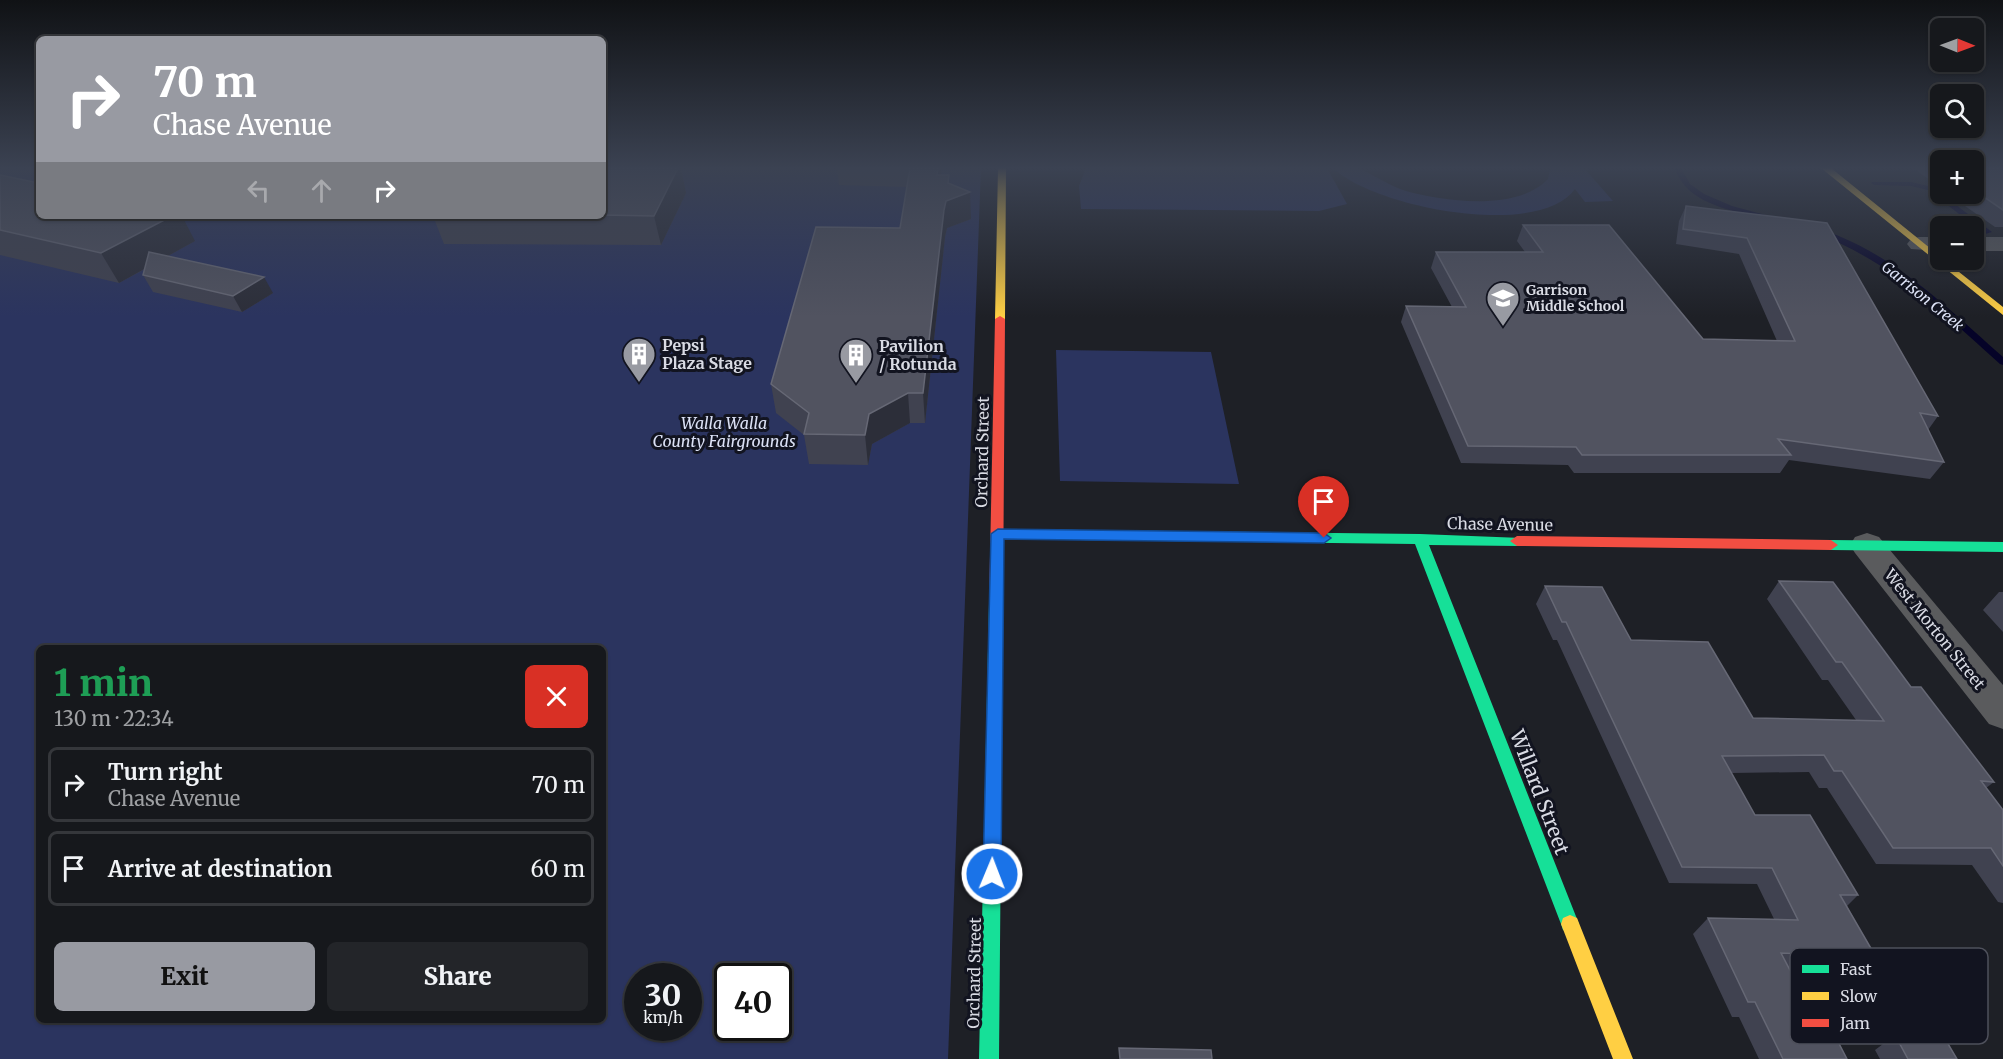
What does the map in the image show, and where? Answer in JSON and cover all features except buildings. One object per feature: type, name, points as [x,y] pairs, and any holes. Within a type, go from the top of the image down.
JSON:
[{"type":"street","name":"Orchard Street","points":[[989,1059],[1001,217]]},
{"type":"street","points":[[1893,217],[1930,244]]},
{"type":"street","points":[[1984,244],[2003,244]]},
{"type":"street","points":[[1958,270],[2003,312]]},
{"type":"street","name":"Chase Avenue","points":[[998,534],[2003,547]]},
{"type":"street","name":"Willard Street","points":[[1420,539],[1623,1059]]},
{"type":"street","name":"West Morton Street","points":[[1867,545],[2003,713]]},
{"type":"green space","name":"Walla Walla County Fairgrounds","points":[[0,217],[979,217],[948,1059],[0,1059]]},
{"type":"green space","points":[[1056,350],[1211,352],[1239,484],[1060,481]]},
{"type":"waterway","points":[[1969,217],[1988,232]]},
{"type":"waterway","name":"Garrison Creek","points":[[1822,232],[1848,243],[1896,271],[1940,306],[2003,362]]},
{"type":"traffic: fast","points":[[997,534],[1517,541]]},
{"type":"traffic: fast","points":[[1420,539],[1570,924]]},
{"type":"traffic: fast","points":[[1831,545],[2003,547]]},
{"type":"traffic: fast","points":[[989,1059],[996,604]]},
{"type":"traffic: slow","points":[[1000,319],[1001,217]]},
{"type":"traffic: slow","points":[[1886,217],[2003,312]]},
{"type":"traffic: slow","points":[[1570,924],[1623,1059]]},
{"type":"traffic: jam","points":[[996,604],[1000,319]]},
{"type":"traffic: jam","points":[[1517,541],[1831,545]]},
{"type":"place","name":"Garrison Middle School","points":[[1503,327]]},
{"type":"place","name":"Pepsi Plaza Stage","points":[[639,383]]},
{"type":"place","name":"Pavilion / Rotunda","points":[[856,384]]},
{"type":"route","points":[[992,874],[998,534],[1324,538]]}]
